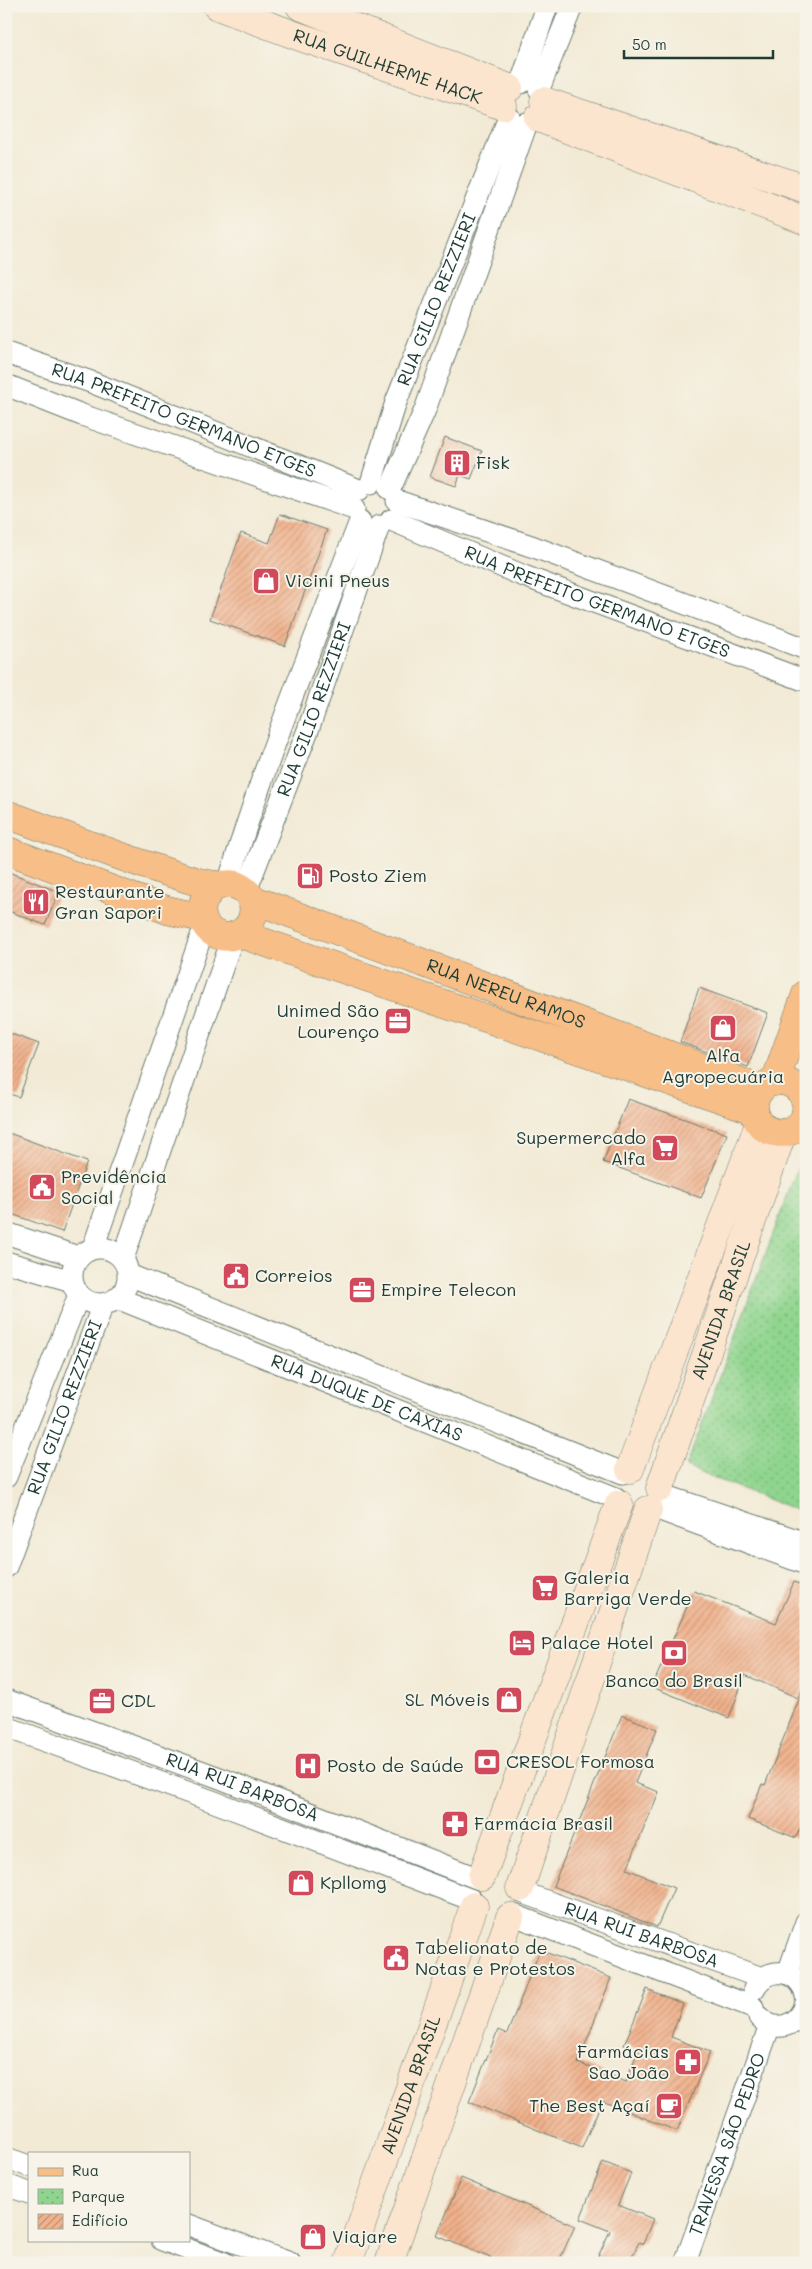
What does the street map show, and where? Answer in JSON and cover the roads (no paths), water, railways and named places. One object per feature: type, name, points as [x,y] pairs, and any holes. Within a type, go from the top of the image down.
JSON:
[{"type":"main road","name":"RUA GUILHERME HACK","points":[[217,6],[300,37],[806,189]]},
{"type":"main road","name":"RUA GUILHERME HACK","points":[[300,6],[806,222]]},
{"type":"main road","name":"RUA NEREU RAMOS","points":[[6,814],[180,877],[236,890],[786,1107]]},
{"type":"main road","points":[[6,850],[167,910],[204,921],[218,935],[237,935],[248,927],[253,918],[254,908],[236,890],[203,899],[201,908],[204,921]]},
{"type":"main road","name":"RUA NEREU RAMOS","points":[[237,935],[786,1107]]},
{"type":"main road","name":"AVENIDA BRASIL","points":[[389,2263],[655,1500],[786,1107],[806,994]]},
{"type":"main road","name":"AVENIDA BRASIL","points":[[348,2263],[476,1890],[622,1486],[786,1107]]},
{"type":"main road","points":[[636,1468],[650,1471],[658,1482],[655,1500],[642,1512],[630,1512],[622,1486],[636,1468]]},
{"type":"main road","points":[[496,1871],[504,1872],[511,1876],[516,1903],[502,1921],[485,1918],[476,1890],[496,1871]]},
{"type":"street","name":"RUA GILIO REZZIERI","points":[[375,505],[425,410],[524,103],[547,6]]},
{"type":"street","name":"RUA GILIO REZZIERI","points":[[236,890],[308,730],[375,505],[396,402],[524,103],[572,6]]},
{"type":"street","name":"RUA PREFEITO GERMANO ETGES","points":[[6,353],[91,382],[375,505],[524,576],[806,682]]},
{"type":"street","points":[[82,415],[91,382]]},
{"type":"street","name":"RUA PREFEITO GERMANO ETGES","points":[[6,385],[82,415],[375,505],[534,547],[806,649]]},
{"type":"street","points":[[396,402],[425,410]]},
{"type":"street","points":[[524,576],[534,547]]},
{"type":"street","points":[[75,1288],[74,1264],[86,1252],[204,921]]},
{"type":"street","points":[[6,1262],[75,1288],[90,1302],[110,1301],[123,1292],[126,1267],[237,935]]},
{"type":"street","points":[[6,1232],[86,1252],[110,1249],[126,1267]]},
{"type":"street","name":"RUA DUQUE DE CAXIAS","points":[[126,1267],[622,1486]]},
{"type":"street","name":"RUA GILIO REZZIERI","points":[[6,1477],[75,1288]]},
{"type":"street","name":"RUA GILIO REZZIERI","points":[[6,1567],[110,1301]]},
{"type":"street","name":"RUA DUQUE DE CAXIAS","points":[[110,1301],[622,1486]]},
{"type":"street","points":[[655,1500],[806,1543]]},
{"type":"street","points":[[655,1500],[806,1564]]},
{"type":"street","name":"RUA RUI BARBOSA","points":[[6,1700],[220,1778],[476,1890]]},
{"type":"street","name":"RUA RUI BARBOSA","points":[[6,1727],[212,1801],[476,1890]]},
{"type":"street","points":[[212,1801],[220,1778]]},
{"type":"street","name":"RUA RUI BARBOSA","points":[[516,1903],[762,1978]]},
{"type":"street","name":"RUA RUI BARBOSA","points":[[516,1903],[753,2007]]},
{"type":"street","points":[[788,1973],[806,1922]]},
{"type":"street","points":[[803,2014],[785,2026],[770,2025],[756,2015],[753,2007],[753,1991],[762,1978],[778,1972],[788,1973],[802,1984],[806,1993]]},
{"type":"street","name":"TRAVESSA SÃO PEDRO","points":[[685,2263],[770,2025]]},
{"type":"street","points":[[6,2158],[28,2166]]},
{"type":"street","points":[[6,2185],[28,2193]]},
{"type":"street","points":[[190,2225],[290,2263]]},
{"type":"street","points":[[167,2242],[225,2263]]},
{"type":"place","name":"Fisk","points":[[457,463]]},
{"type":"place","name":"Vicini Pneus","points":[[266,581]]},
{"type":"place","name":"Posto Ziem","points":[[310,876]]},
{"type":"place","name":"Restaurante Gran Sapori","points":[[36,902]]},
{"type":"place","name":"Unimed São Lourenço","points":[[398,1021]]},
{"type":"place","name":"Alfa Agropecuária","points":[[723,1028]]},
{"type":"place","name":"Supermercado Alfa","points":[[665,1148]]},
{"type":"place","name":"Previdência Social","points":[[42,1187]]},
{"type":"place","name":"Correios","points":[[236,1276]]},
{"type":"place","name":"Empire Telecon","points":[[362,1290]]},
{"type":"place","name":"Galeria Barriga Verde","points":[[545,1588]]},
{"type":"place","name":"Palace Hotel","points":[[522,1643]]},
{"type":"place","name":"Banco do Brasil","points":[[674,1653]]},
{"type":"place","name":"SL Móveis","points":[[509,1700]]},
{"type":"place","name":"CDL","points":[[102,1701]]},
{"type":"place","name":"CRESOL Formosa","points":[[487,1762]]},
{"type":"place","name":"Posto de Saúde","points":[[308,1766]]},
{"type":"place","name":"Farmácia Brasil","points":[[455,1824]]},
{"type":"place","name":"Kpllomg","points":[[301,1883]]},
{"type":"place","name":"Tabelionato de Notas e Protestos","points":[[396,1958]]},
{"type":"place","name":"Farmácias Sao João","points":[[688,2062]]},
{"type":"place","name":"The Best Açaí","points":[[669,2106]]},
{"type":"place","name":"Viajare","points":[[313,2237]]}]
